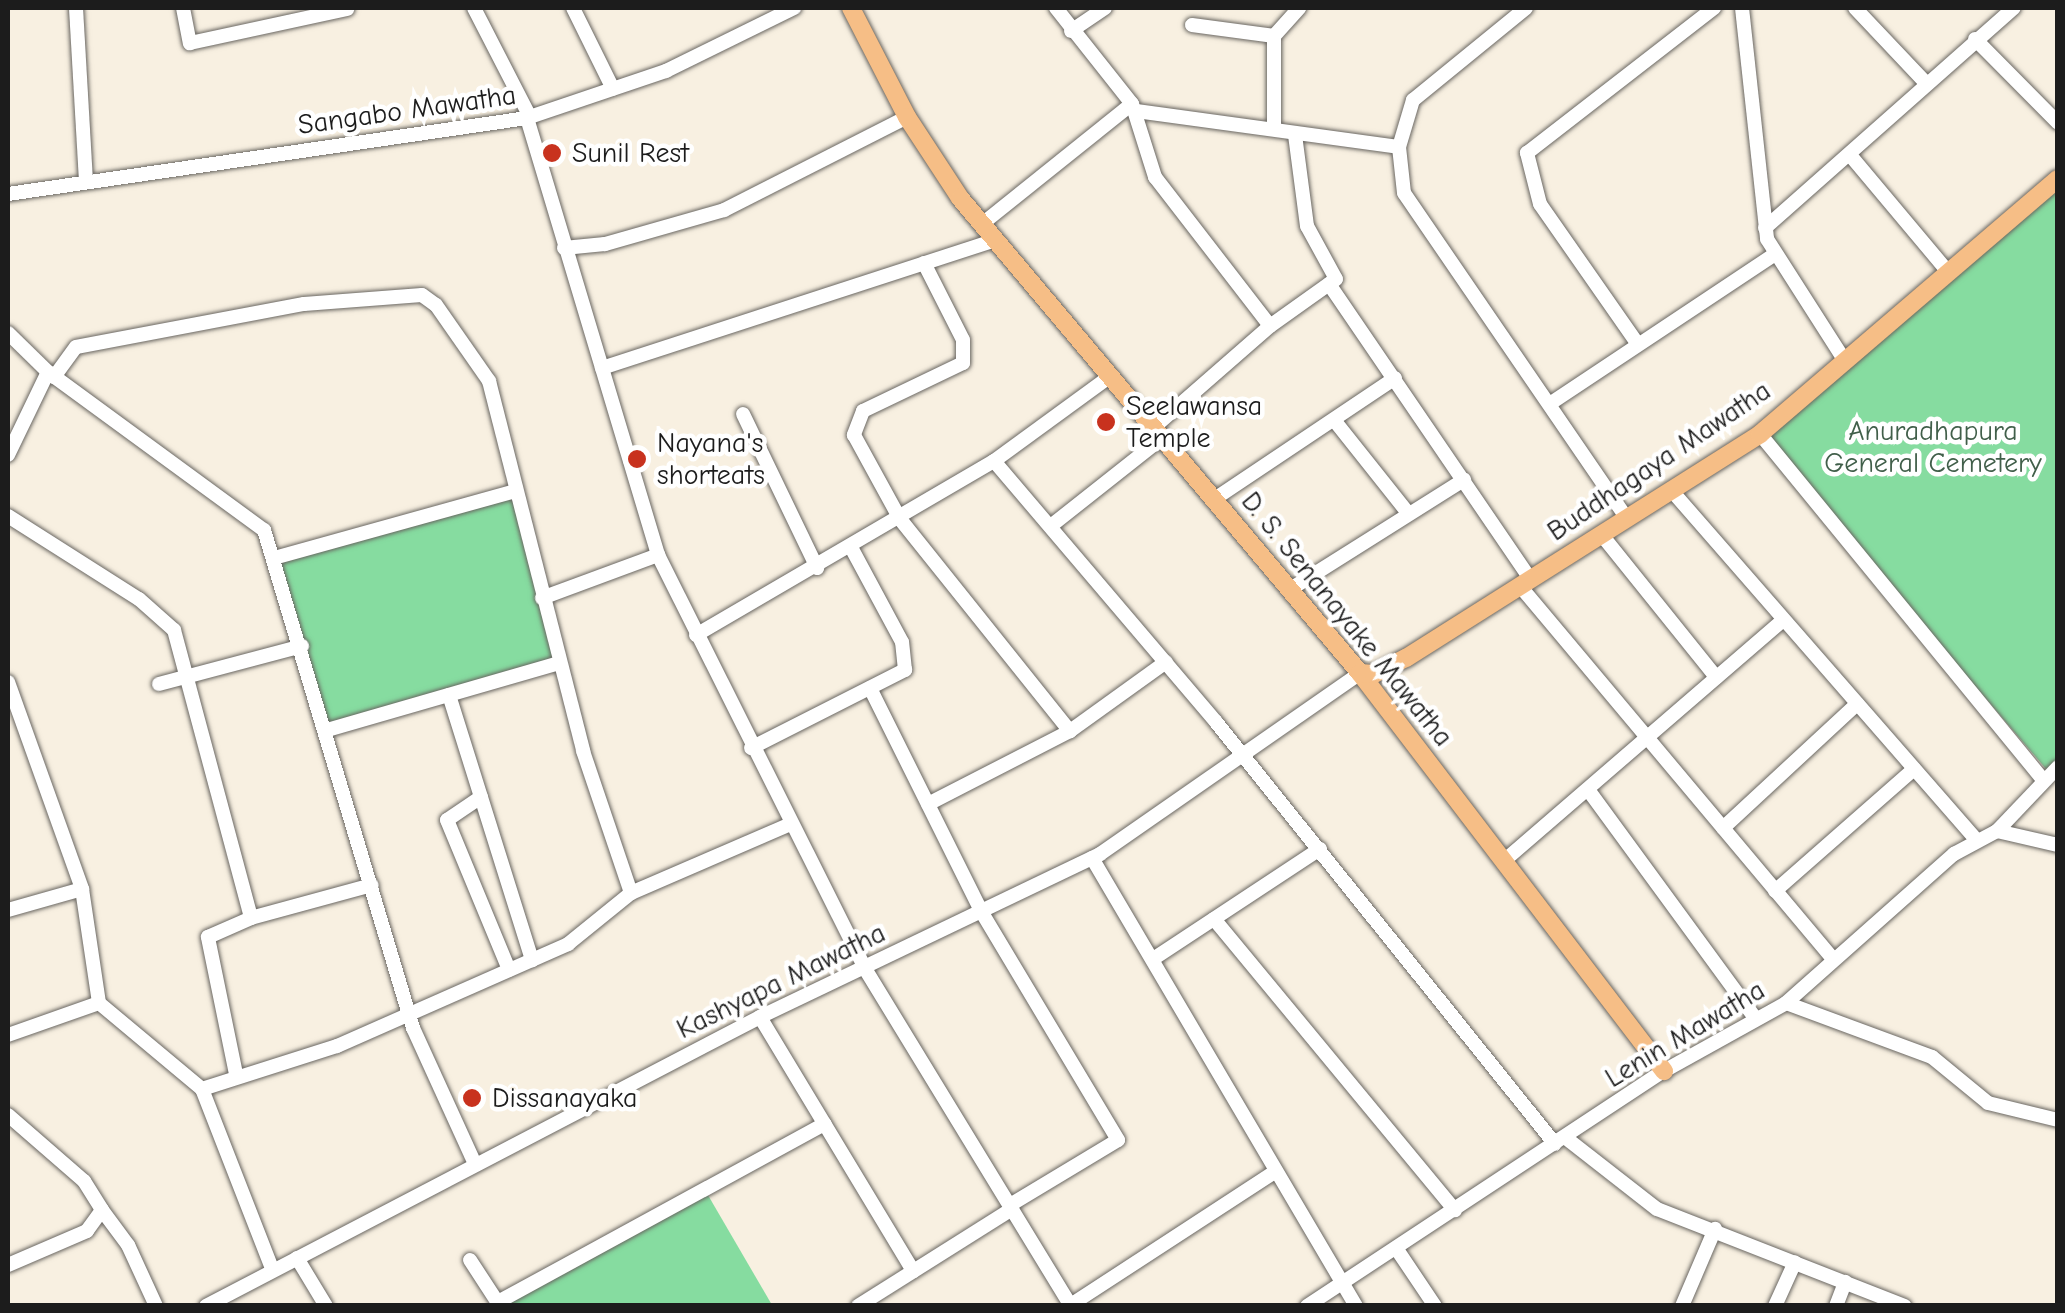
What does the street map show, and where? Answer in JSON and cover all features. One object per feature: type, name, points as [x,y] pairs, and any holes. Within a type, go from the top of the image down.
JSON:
[{"type":"main road","name":"D. S. Senanayake Mawatha","points":[[851,8],[907,117],[982,224],[1360,673],[1664,1071]]},
{"type":"main road","name":"Buddhagaya Mawatha","points":[[1360,673],[1384,670],[1760,434],[2058,179]]},
{"type":"street","points":[[76,8],[86,182]]},
{"type":"street","points":[[183,8],[190,44],[350,8]]},
{"type":"street","points":[[474,8],[528,118],[658,556],[788,826],[864,967],[1070,1305],[1276,1171]]},
{"type":"street","points":[[572,8],[613,89]]},
{"type":"street","name":"Sangabo Mawatha","points":[[8,194],[528,118],[666,71],[794,8]]},
{"type":"street","points":[[1056,8],[1134,107],[1156,177],[1270,326]]},
{"type":"street","points":[[1071,31],[1104,8]]},
{"type":"street","points":[[1274,129],[1274,36],[1299,8]]},
{"type":"street","points":[[1526,8],[1423,86],[1406,114],[1399,147],[1404,193],[1416,218],[1551,404],[1627,518]]},
{"type":"street","points":[[1637,342],[1540,204],[1527,153],[1714,8]]},
{"type":"street","points":[[1742,8],[1765,228],[1774,256],[1845,360]]},
{"type":"street","points":[[1854,8],[1926,83]]},
{"type":"street","points":[[1765,228],[2014,8]]},
{"type":"street","points":[[1192,25],[1274,36]]},
{"type":"street","points":[[1976,39],[2058,122]]},
{"type":"street","points":[[982,224],[1134,107],[1274,129],[1295,136],[1399,147]]},
{"type":"street","points":[[564,248],[605,244],[724,210],[907,117]]},
{"type":"street","points":[[1052,525],[1157,434],[1270,326],[1336,279],[1307,226],[1295,136]]},
{"type":"street","points":[[1850,155],[1949,273]]},
{"type":"street","points":[[602,368],[995,240]]},
{"type":"street","points":[[1551,404],[1610,370],[1637,342],[1774,256]]},
{"type":"street","points":[[924,263],[962,340],[963,363],[864,411],[855,422],[854,435],[900,519],[1070,731]]},
{"type":"street","points":[[1329,284],[1464,480],[1525,582],[1649,740],[1833,959]]},
{"type":"street","points":[[8,455],[51,374],[76,347],[304,304],[422,295],[456,330],[489,380],[542,598],[631,893]]},
{"type":"street","points":[[8,334],[51,374],[264,530],[302,646],[409,1014],[475,1164]]},
{"type":"street","points":[[696,635],[852,548],[994,462],[1109,376]]},
{"type":"street","points":[[1213,500],[1394,378]]},
{"type":"street","points":[[743,414],[817,568]]},
{"type":"street","points":[[1334,420],[1408,513]]},
{"type":"street","points":[[1760,434],[2042,779]]},
{"type":"street","points":[[994,462],[1052,525],[1560,1141],[1658,1209],[1906,1306]]},
{"type":"street","points":[[1289,590],[1464,480]]},
{"type":"street","points":[[274,558],[516,491]]},
{"type":"street","points":[[1672,491],[1976,840]]},
{"type":"street","points":[[8,516],[138,599],[174,630],[251,918]]},
{"type":"street","points":[[1601,534],[1716,677]]},
{"type":"street","points":[[751,748],[905,670],[902,642],[852,548]]},
{"type":"street","points":[[542,598],[658,556]]},
{"type":"street","points":[[1505,860],[1649,740],[1783,620]]},
{"type":"street","points":[[158,684],[302,646]]},
{"type":"street","points":[[928,804],[1070,731],[1166,662]]},
{"type":"street","points":[[326,730],[560,663]]},
{"type":"street","name":"Kashyapa Mawatha","points":[[206,1306],[760,1017],[1092,858],[1360,673]]},
{"type":"street","points":[[8,682],[82,889],[99,1003],[202,1088],[272,1270]]},
{"type":"street","points":[[858,1306],[1118,1140],[981,911],[870,688]]},
{"type":"street","points":[[449,695],[532,960]]},
{"type":"street","points":[[1723,828],[1857,704]]},
{"type":"street","name":"Lenin Mawatha","points":[[1307,1306],[1664,1071],[1786,1003],[1976,840],[1997,831],[2058,766]]},
{"type":"street","points":[[1775,891],[1914,770]]},
{"type":"street","points":[[1589,791],[1755,1018]]},
{"type":"street","points":[[481,797],[447,820],[510,970]]},
{"type":"street","points":[[202,1088],[236,1074],[336,1046],[510,970],[568,944],[631,893],[788,826]]},
{"type":"street","points":[[1997,831],[2058,846]]},
{"type":"street","points":[[1152,959],[1320,849]]},
{"type":"street","points":[[1092,858],[1356,1306]]},
{"type":"street","points":[[236,1074],[208,937],[251,918],[372,885]]},
{"type":"street","points":[[8,910],[82,889]]},
{"type":"street","points":[[1214,919],[1455,1210]]},
{"type":"street","points":[[8,1035],[99,1003]]},
{"type":"street","points":[[1786,1003],[1932,1057],[1988,1104],[2058,1120]]},
{"type":"street","points":[[760,1017],[913,1270]]},
{"type":"street","points":[[8,1116],[84,1181],[128,1245],[156,1306]]},
{"type":"street","points":[[470,1260],[499,1304],[825,1124]]},
{"type":"street","points":[[8,1265],[87,1231],[102,1210]]},
{"type":"street","points":[[1682,1306],[1715,1229]]},
{"type":"street","points":[[1396,1248],[1435,1306]]},
{"type":"street","points":[[296,1258],[326,1306]]},
{"type":"street","points":[[1775,1306],[1795,1262]]},
{"type":"street","points":[[1836,1306],[1845,1282]]},
{"type":"green space","name":"Anuradhapura General Cemetery","points":[[2057,181],[2058,768],[2052,776],[1760,434]]},
{"type":"green space","points":[[516,491],[559,663],[327,730],[274,558]]},
{"type":"green space","points":[[705,1190],[772,1305],[500,1306]]},
{"type":"place","name":"Sunil Rest","points":[[552,153]]},
{"type":"place","name":"Seelawansa Temple","points":[[1106,422]]},
{"type":"place","name":"Nayana's shorteats","points":[[637,459]]},
{"type":"place","name":"Dissanayaka","points":[[472,1098]]}]
